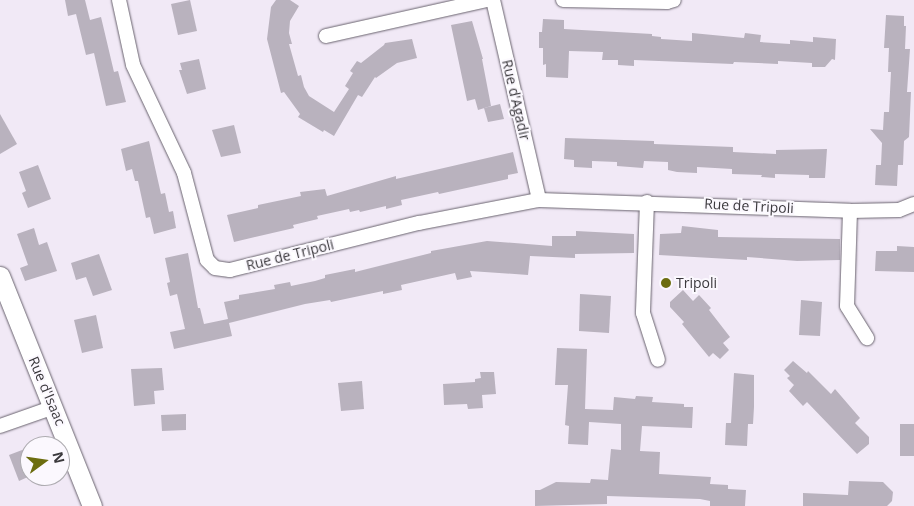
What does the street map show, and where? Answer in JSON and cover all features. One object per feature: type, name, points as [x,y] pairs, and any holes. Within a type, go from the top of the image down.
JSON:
[{"type":"street","name":"Rue de Tripoli","points":[[119,0],[133,65],[184,173],[207,260],[215,268],[230,270],[419,223],[539,200],[648,202],[850,211],[899,210],[914,204]]},
{"type":"street","points":[[326,36],[486,0]]},
{"type":"street","name":"Rue d'Agadir","points":[[493,0],[539,200]]},
{"type":"street","points":[[563,0],[667,2],[674,0]]},
{"type":"street","points":[[648,202],[643,313],[658,360]]},
{"type":"street","points":[[850,211],[847,306],[866,338]]},
{"type":"street","name":"Rue d'Isaac","points":[[0,276],[92,506]]},
{"type":"street","points":[[0,426],[54,407]]},
{"type":"building","points":[[65,0],[85,0],[90,20],[101,17],[114,72],[118,71],[126,102],[106,106],[94,53],[86,55],[76,14],[68,16]]},
{"type":"building","points":[[190,0],[197,31],[178,35],[171,4]]},
{"type":"building","points":[[276,0],[290,0],[299,6],[290,21],[289,33],[292,44],[289,44],[298,76],[301,75],[309,96],[334,112],[349,89],[345,86],[353,73],[350,71],[357,61],[361,63],[385,43],[412,39],[417,58],[397,63],[375,77],[362,97],[358,95],[334,136],[324,130],[323,132],[298,117],[300,114],[284,92],[281,93],[267,39],[271,7]]},
{"type":"building","points":[[886,15],[904,16],[904,26],[906,26],[905,49],[910,49],[907,92],[911,92],[909,137],[904,141],[903,165],[898,165],[897,186],[875,185],[876,165],[881,165],[882,143],[870,129],[883,130],[884,112],[889,112],[891,72],[888,72],[889,48],[884,48]]},
{"type":"building","points":[[543,19],[564,20],[564,29],[652,34],[652,36],[661,37],[661,39],[692,41],[692,33],[744,38],[745,33],[761,35],[760,42],[790,44],[790,40],[813,42],[813,37],[836,39],[835,60],[832,59],[825,67],[812,67],[812,63],[778,61],[778,64],[734,62],[733,64],[634,60],[634,66],[618,65],[618,60],[602,60],[603,52],[569,51],[568,78],[546,77],[546,64],[543,65],[543,48],[539,48],[539,32],[542,32]]},
{"type":"building","points":[[472,21],[483,59],[491,106],[478,110],[475,99],[467,101],[451,25]]},
{"type":"building","points":[[199,59],[206,89],[187,94],[179,70],[182,70],[180,63]]},
{"type":"building","points":[[500,104],[504,119],[488,122],[484,108]]},
{"type":"building","points":[[0,114],[17,144],[0,154]]},
{"type":"building","points":[[234,125],[241,153],[221,157],[212,130]]},
{"type":"building","points":[[565,138],[654,141],[654,144],[733,147],[733,152],[776,154],[776,150],[827,149],[825,178],[809,178],[809,175],[775,174],[775,178],[761,177],[762,175],[732,174],[732,169],[697,167],[697,173],[677,172],[668,170],[668,162],[644,161],[643,168],[617,166],[617,162],[592,161],[592,168],[574,167],[574,160],[564,159]]},
{"type":"building","points":[[149,141],[161,194],[165,193],[169,212],[173,211],[176,228],[154,234],[150,217],[146,218],[138,181],[135,181],[132,169],[126,171],[121,149]]},
{"type":"building","points":[[513,152],[518,173],[508,175],[508,179],[401,200],[402,205],[386,209],[386,206],[360,212],[359,210],[350,212],[349,209],[317,216],[318,219],[293,225],[294,228],[234,242],[227,215],[258,208],[258,205],[301,196],[300,192],[325,189],[327,196],[396,176],[396,179]]},
{"type":"building","points":[[38,165],[51,199],[28,208],[22,193],[26,191],[19,172]]},
{"type":"building","points":[[682,226],[718,230],[718,237],[840,239],[840,260],[797,261],[747,257],[747,260],[659,255],[660,234],[681,233]]},
{"type":"building","points":[[34,228],[39,245],[47,242],[57,271],[25,281],[20,268],[28,265],[17,234]]},
{"type":"building","points":[[576,231],[634,234],[634,253],[575,254],[575,258],[530,256],[528,275],[470,271],[472,277],[457,280],[455,273],[401,285],[402,290],[383,294],[383,291],[331,302],[330,300],[305,304],[229,323],[232,336],[174,349],[170,332],[185,329],[177,294],[170,296],[167,283],[170,282],[165,258],[188,253],[198,308],[200,308],[204,324],[228,319],[224,302],[239,299],[239,295],[275,289],[274,285],[290,282],[291,286],[325,278],[325,275],[355,269],[355,272],[431,253],[431,251],[487,241],[552,246],[552,236],[576,236]]},
{"type":"building","points":[[897,246],[914,247],[914,272],[875,271],[876,251],[897,251]]},
{"type":"building","points":[[99,254],[112,290],[93,296],[86,277],[76,280],[71,263]]},
{"type":"building","points":[[683,290],[693,301],[699,295],[711,308],[709,310],[730,337],[723,343],[729,350],[720,359],[713,353],[709,357],[682,324],[684,322],[670,307],[670,302]]},
{"type":"building","points":[[580,294],[611,296],[609,333],[579,331]]},
{"type":"building","points":[[801,300],[822,302],[820,336],[799,335]]},
{"type":"building","points":[[96,315],[103,348],[82,353],[74,320]]},
{"type":"building","points":[[557,348],[587,349],[585,409],[613,410],[614,397],[635,399],[636,396],[653,397],[652,402],[684,404],[684,407],[693,407],[692,428],[642,426],[640,451],[660,452],[659,474],[711,477],[710,484],[728,485],[728,489],[746,490],[745,506],[710,506],[710,501],[700,499],[607,496],[607,504],[535,506],[535,490],[540,490],[556,482],[590,483],[591,479],[608,480],[611,449],[621,450],[621,424],[589,422],[588,445],[568,444],[569,426],[565,425],[568,385],[555,385]]},
{"type":"building","points":[[793,361],[807,373],[808,371],[831,394],[835,389],[860,418],[855,423],[869,437],[869,444],[857,454],[807,402],[803,406],[789,391],[794,385],[787,378],[790,376],[784,370]]},
{"type":"building","points":[[162,368],[164,390],[154,391],[155,404],[134,406],[131,369]]},
{"type":"building","points":[[480,372],[494,372],[496,394],[482,395],[483,408],[468,409],[467,404],[444,405],[443,384],[475,382],[475,379],[481,378]]},
{"type":"building","points":[[734,373],[754,375],[753,424],[748,424],[747,446],[725,445],[726,423],[731,423]]},
{"type":"building","points":[[362,381],[364,409],[341,411],[338,383]]},
{"type":"building","points":[[186,414],[186,430],[162,431],[161,415]]},
{"type":"building","points":[[900,424],[914,424],[914,456],[900,456]]},
{"type":"building","points":[[20,451],[19,481],[9,455]]},
{"type":"building","points":[[849,481],[883,482],[893,492],[892,501],[887,506],[803,506],[803,493],[848,495]]},
{"type":"place","name":"Tripoli","points":[[666,283]]}]
